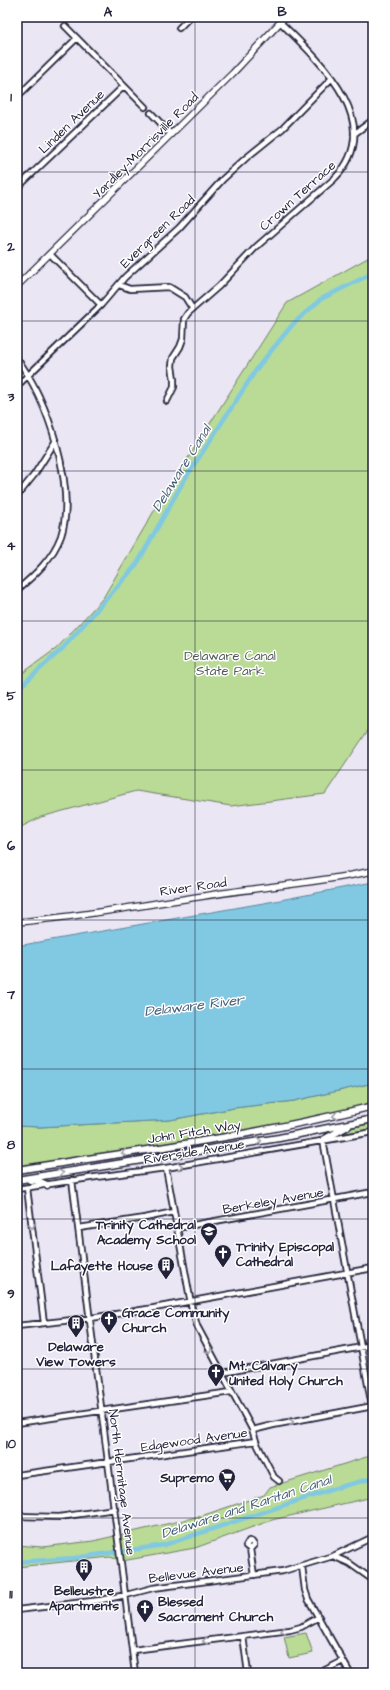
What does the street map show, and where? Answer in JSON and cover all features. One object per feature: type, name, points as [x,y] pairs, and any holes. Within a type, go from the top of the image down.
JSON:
[{"type":"highway","name":"John Fitch Way","points":[[17,1170],[297,1124],[373,1106]]},
{"type":"highway","name":"John Fitch Way","points":[[20,1180],[279,1138],[373,1119]]},
{"type":"highway","points":[[323,1140],[355,1123]]},
{"type":"highway","points":[[20,1180],[38,1181],[46,1185]]},
{"type":"main road","name":"Yardley-Morrisville Road","points":[[17,286],[233,73],[285,17]]},
{"type":"main road","name":"River Road","points":[[17,922],[76,916],[179,899],[338,878],[373,871]]},
{"type":"street","points":[[179,28],[190,17]]},
{"type":"street","name":"Crown Terrace","points":[[192,308],[212,292],[256,247],[340,173],[350,156],[354,134],[349,108],[332,78],[314,55],[280,22]]},
{"type":"street","points":[[65,26],[145,107]]},
{"type":"street","points":[[17,97],[77,38]]},
{"type":"street","name":"Evergreen Road","points":[[17,386],[101,305],[119,286],[125,277],[183,224],[223,179],[282,129],[332,78]]},
{"type":"street","name":"Linden Avenue","points":[[17,188],[124,86]]},
{"type":"street","points":[[151,113],[171,134]]},
{"type":"street","points":[[354,134],[373,120]]},
{"type":"street","points":[[50,254],[101,305]]},
{"type":"street","points":[[119,286],[130,289],[169,287],[184,297],[192,308],[184,318],[183,339],[173,358],[172,366],[174,387],[167,401]]},
{"type":"street","points":[[17,359],[28,374],[44,407],[55,442],[64,491],[65,514],[63,528],[54,551],[35,574],[17,590]]},
{"type":"street","points":[[17,496],[34,475],[55,442]]},
{"type":"street","name":"Riverside Avenue","points":[[17,1188],[27,1188],[72,1180],[166,1168],[373,1132]]},
{"type":"street","points":[[323,1140],[373,1412]]},
{"type":"street","points":[[166,1168],[191,1302],[197,1326],[252,1430],[274,1477],[279,1481]]},
{"type":"street","name":"North Hermitage Avenue","points":[[72,1180],[136,1673]]},
{"type":"street","points":[[27,1188],[44,1323]]},
{"type":"street","name":"Berkeley Avenue","points":[[178,1228],[373,1192]]},
{"type":"street","points":[[79,1228],[174,1212]]},
{"type":"street","points":[[17,1326],[91,1318],[191,1302],[373,1268]]},
{"type":"street","points":[[222,1374],[373,1345]]},
{"type":"street","points":[[17,1423],[231,1392]]},
{"type":"street","name":"Edgewood Avenue","points":[[252,1430],[372,1406]]},
{"type":"street","name":"Edgewood Avenue","points":[[17,1475],[256,1441]]},
{"type":"street","points":[[17,1516],[59,1517],[115,1509]]},
{"type":"street","name":"Bellevue Avenue","points":[[17,1610],[126,1595],[153,1588],[254,1575],[302,1566],[333,1556],[373,1537]]},
{"type":"street","points":[[250,1549],[254,1575]]},
{"type":"street","points":[[333,1556],[349,1563],[373,1580]]},
{"type":"street","points":[[302,1566],[306,1595],[350,1673]]},
{"type":"street","points":[[133,1650],[295,1629],[319,1617]]},
{"type":"street","points":[[243,1636],[248,1673]]},
{"type":"street","points":[[319,1673],[343,1661]]},
{"type":"green space","name":"Delaware Canal State Park","points":[[373,255],[373,723],[325,794],[231,806],[136,791],[41,817],[17,829],[17,677],[57,648],[103,598],[154,511],[287,303]]},
{"type":"green space","points":[[373,1083],[373,1107],[317,1120],[17,1171],[17,1126],[40,1127],[170,1120],[234,1108],[294,1101]]},
{"type":"green space","points":[[373,1123],[373,1129],[337,1134],[355,1127]]},
{"type":"green space","points":[[373,1455],[373,1497],[272,1520],[195,1548],[122,1561],[110,1557],[17,1567],[17,1545],[42,1547],[93,1541],[201,1516],[264,1495],[270,1487]]},
{"type":"green space","points":[[306,1633],[313,1653],[289,1658],[284,1637]]},
{"type":"water","name":"Delaware River","points":[[373,882],[373,1083],[294,1101],[234,1108],[170,1120],[40,1127],[17,1126],[17,946],[275,901]]},
{"type":"waterway","name":"Delaware Canal","points":[[17,687],[21,686],[63,648],[137,564],[183,482],[258,367],[293,324],[321,299],[373,273]]},
{"type":"waterway","name":"Delaware and Raritan Canal","points":[[125,1551],[164,1545],[336,1488],[373,1478]]},
{"type":"waterway","name":"Delaware and Raritan Canal","points":[[17,1562],[75,1558],[116,1552]]},
{"type":"place","name":"Trinity Cathedral Academy School","points":[[209,1246]]},
{"type":"place","name":"Trinity Episcopal Cathedral","points":[[223,1268]]},
{"type":"place","name":"Lafayette House","points":[[166,1280]]},
{"type":"place","name":"Grace Community Church","points":[[109,1334]]},
{"type":"place","name":"Delaware View Towers","points":[[76,1338]]},
{"type":"place","name":"Mt. Calvary United Holy Church","points":[[216,1387]]},
{"type":"place","name":"Supremo","points":[[227,1492]]},
{"type":"place","name":"Belleustre Apartments","points":[[84,1582]]},
{"type":"place","name":"Blessed Sacrament Church","points":[[145,1623]]}]
